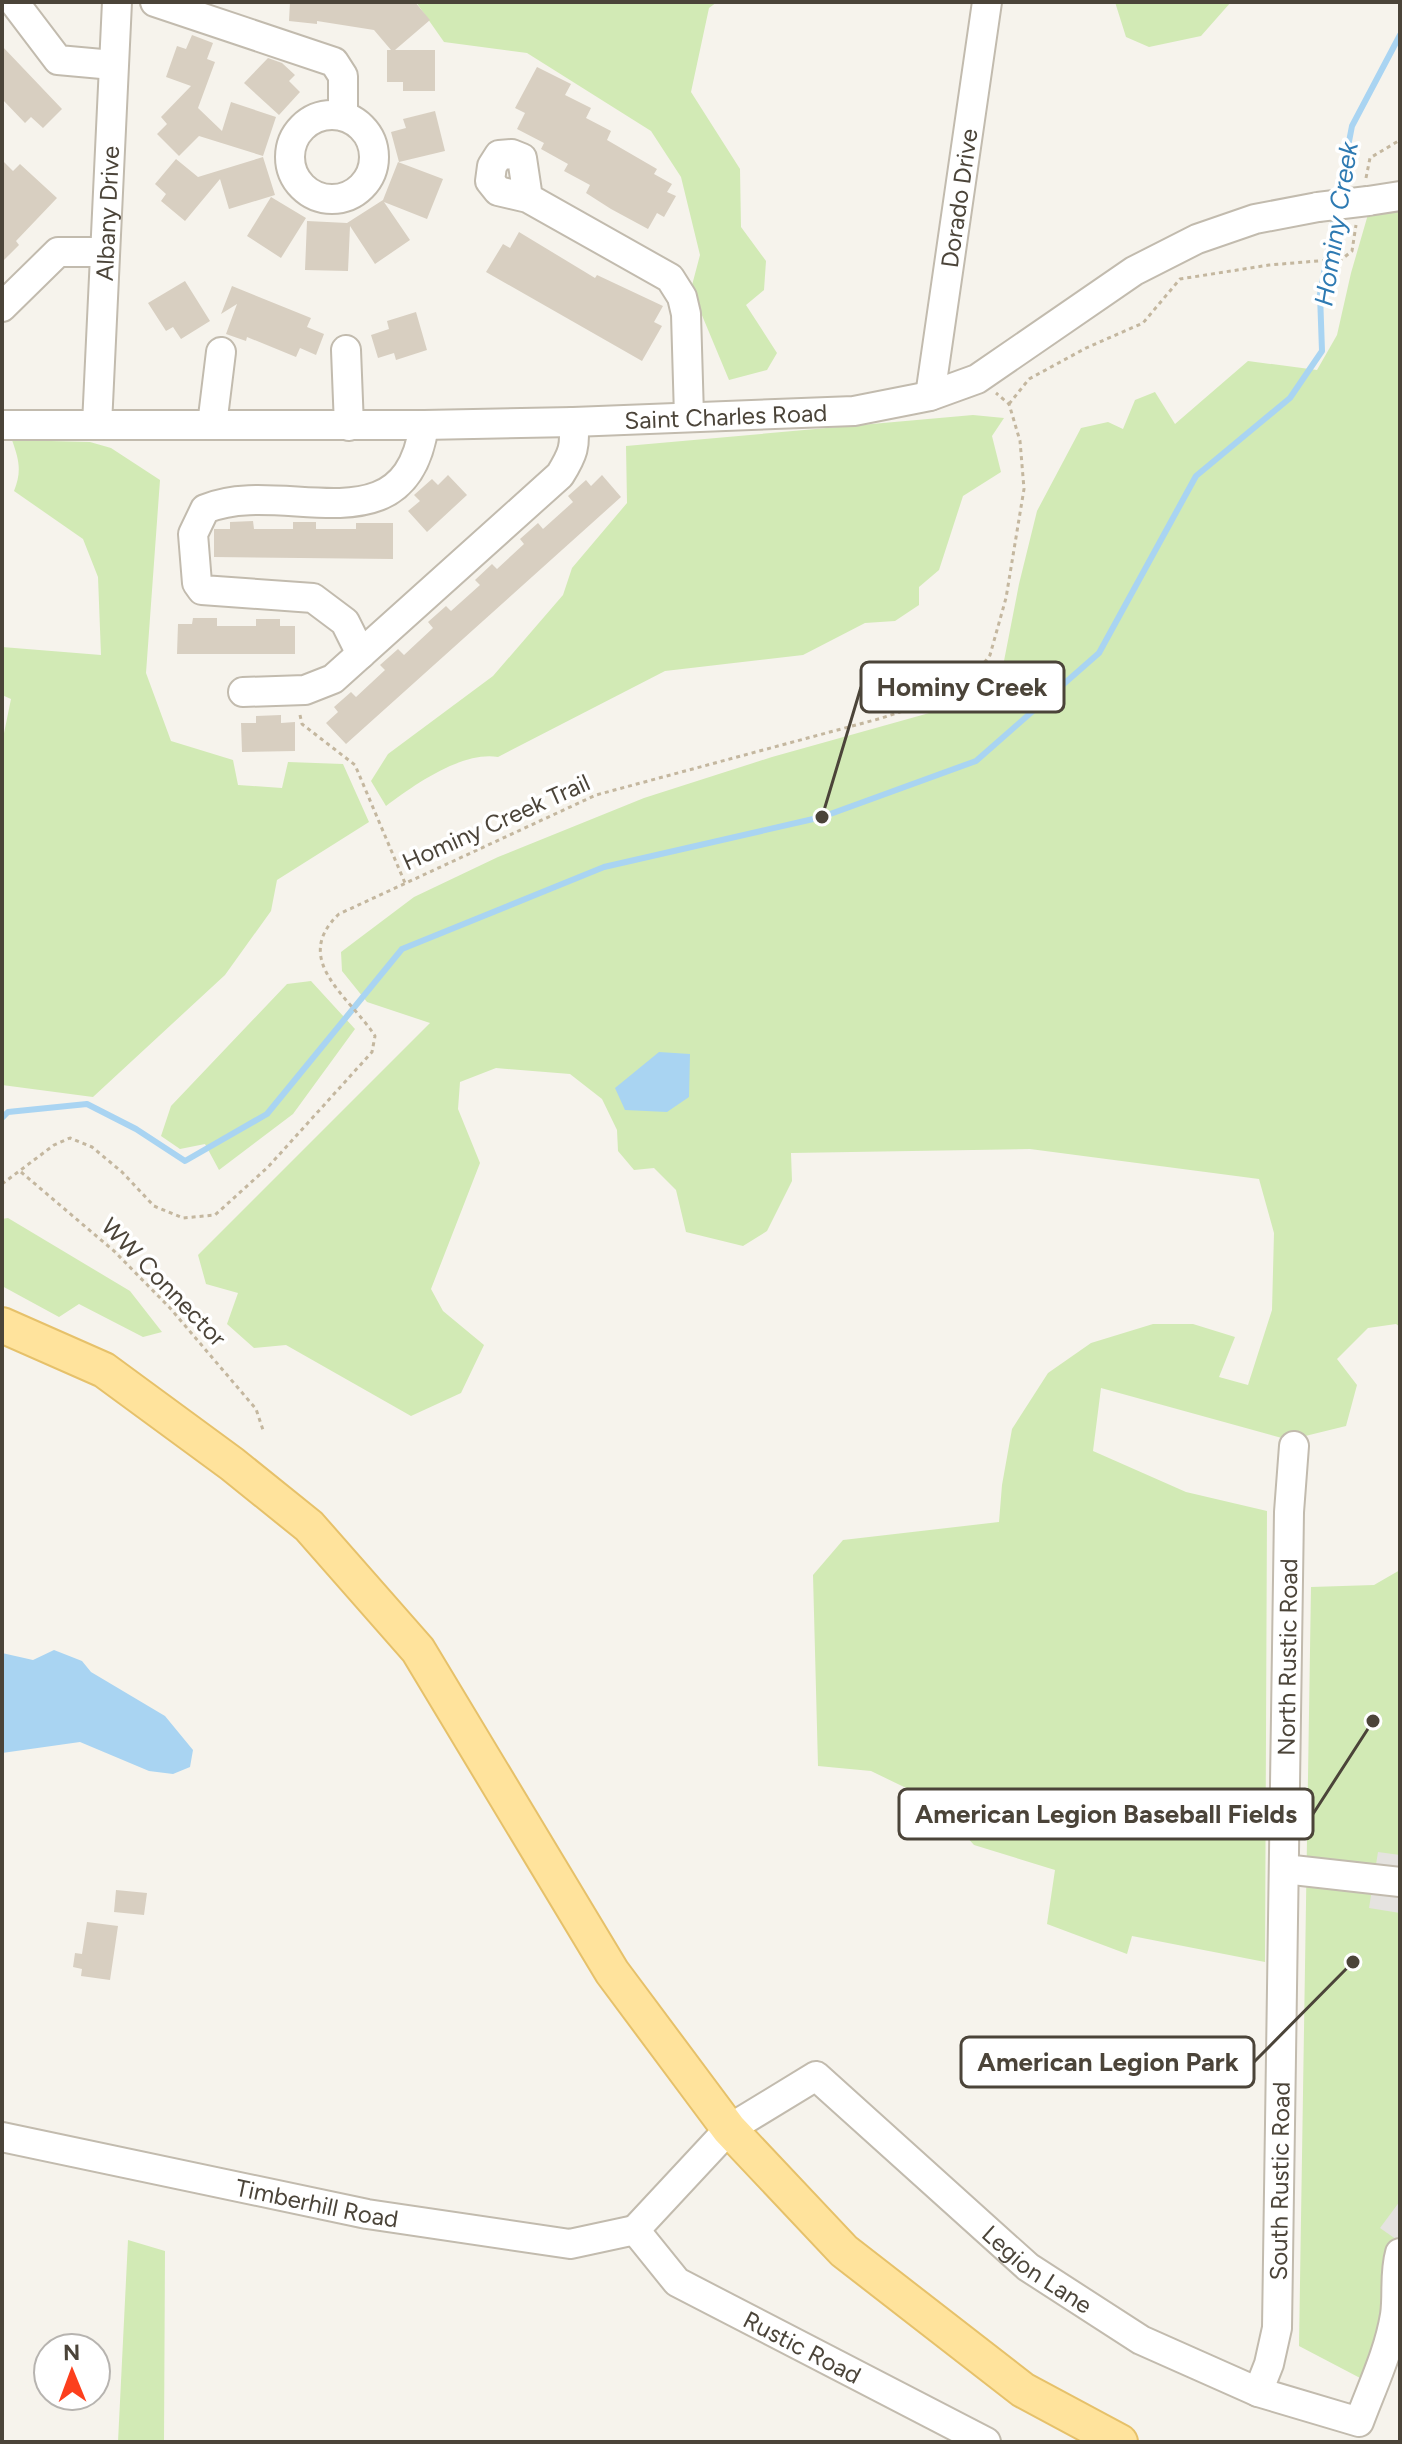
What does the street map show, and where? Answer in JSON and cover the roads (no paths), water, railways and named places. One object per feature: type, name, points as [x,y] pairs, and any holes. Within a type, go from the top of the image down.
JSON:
[{"type":"main road","points":[[2,1325],[104,1370],[232,1464],[309,1526],[418,1650],[612,1972],[729,2129],[844,2251],[1023,2390],[1120,2442]]},
{"type":"street","points":[[15,2],[58,60],[113,65]]},
{"type":"street","name":"Albany Drive","points":[[97,425],[117,2]]},
{"type":"street","points":[[155,2],[334,62],[343,76],[343,116]]},
{"type":"street","name":"Dorado Drive","points":[[930,396],[987,2]]},
{"type":"street","name":"Saint Charles Road","points":[[2,425],[424,425],[854,411],[930,396],[977,379],[1134,271],[1197,239],[1255,219],[1400,196]]},
{"type":"street","points":[[528,198],[670,278],[682,297],[686,314],[689,416]]},
{"type":"street","points":[[2,307],[58,252],[105,252]]},
{"type":"street","points":[[346,350],[349,426]]},
{"type":"street","points":[[212,425],[221,352]]},
{"type":"street","points":[[243,692],[296,691],[333,679],[560,475],[575,443],[573,422]]},
{"type":"street","points":[[361,654],[345,622],[313,598],[202,590],[197,583],[193,534],[205,509],[217,504],[267,501],[332,505],[358,503],[380,496],[399,483],[413,465],[421,447],[424,425]]},
{"type":"street","name":"North Rustic Road","points":[[1284,1869],[1289,1512],[1294,1446]]},
{"type":"street","points":[[1284,1869],[1400,1882]]},
{"type":"street","name":"South Rustic Road","points":[[1258,2392],[1269,2364],[1277,2328],[1284,1869]]},
{"type":"street","name":"Legion Lane","points":[[635,2230],[729,2129],[816,2076],[1028,2267],[1141,2340],[1258,2392],[1359,2422],[1385,2355],[1395,2314],[1396,2270],[1400,2253]]},
{"type":"street","name":"Timberhill Road","points":[[2,2137],[367,2214],[570,2244],[635,2230]]},
{"type":"street","name":"Rustic Road","points":[[635,2230],[677,2282],[986,2442]]},
{"type":"water","points":[[659,1052],[690,1054],[689,1097],[667,1112],[625,1110],[615,1088]]},
{"type":"water","points":[[54,1650],[82,1661],[91,1672],[165,1716],[193,1750],[190,1767],[173,1774],[149,1771],[80,1742],[2,1753],[2,1653],[33,1660]]},
{"type":"waterway","name":"Hominy Creek","points":[[1338,198],[1352,126],[1400,35]]},
{"type":"waterway","name":"Hominy Creek","points":[[2,1118],[8,1112],[87,1104],[136,1129],[185,1161],[267,1114],[402,949],[604,867],[822,817],[976,761],[1099,653],[1196,476],[1290,398],[1322,351],[1320,294],[1335,213]]},
{"type":"place","name":"Hominy Creek","points":[[822,817]]},
{"type":"place","name":"American Legion Baseball Fields","points":[[1373,1721]]},
{"type":"place","name":"American Legion Park","points":[[1353,1962]]}]
